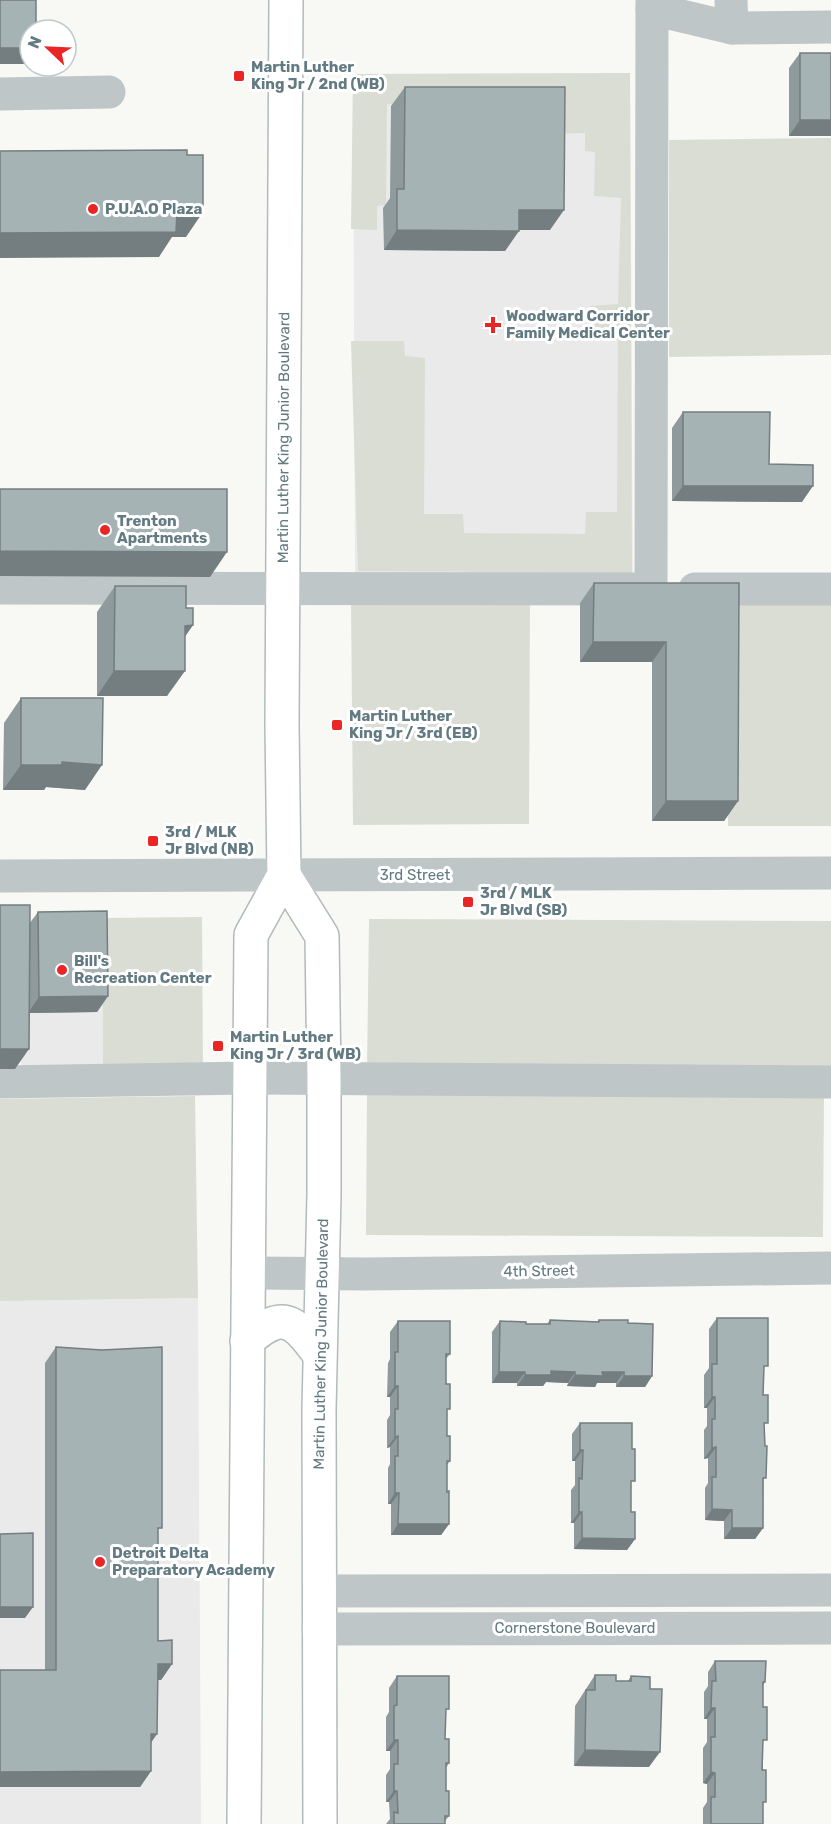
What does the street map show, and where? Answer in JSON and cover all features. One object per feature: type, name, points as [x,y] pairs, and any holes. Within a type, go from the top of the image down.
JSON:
[{"type":"main road","name":"Martin Luther King Junior Boulevard","points":[[244,1824],[251,935],[284,875],[282,725],[286,0]]},
{"type":"main road","name":"Martin Luther King Junior Boulevard","points":[[284,875],[322,936],[324,1079],[319,1354],[320,1590],[318,1629],[320,1824]]},
{"type":"main road","points":[[247,1341],[263,1327],[281,1321],[292,1324],[319,1354]]},
{"type":"street","points":[[651,589],[652,5],[831,27]]},
{"type":"street","points":[[0,94],[109,93]]},
{"type":"street","points":[[0,588],[831,589]]},
{"type":"street","name":"3rd Street","points":[[0,876],[831,873]]},
{"type":"street","points":[[0,1082],[249,1078],[831,1082]]},
{"type":"street","name":"4th Street","points":[[247,1273],[831,1268]]},
{"type":"street","points":[[320,1590],[831,1590]]},
{"type":"street","name":"Cornerstone Boulevard","points":[[318,1629],[831,1628]]},
{"type":"shaded area","name":"Woodward Corridor Family Medical Center","points":[[630,73],[633,576],[355,576],[353,74]]},
{"type":"shaded area","points":[[630,73],[632,573],[358,571],[351,341],[404,341],[405,356],[425,358],[424,514],[463,514],[464,533],[585,534],[586,512],[617,512],[618,340],[589,339],[590,306],[618,304],[621,198],[594,196],[595,152],[585,151],[585,133],[550,134],[550,107],[387,104],[386,205],[377,206],[377,230],[351,229],[353,74]]},
{"type":"shaded area","points":[[831,138],[831,355],[669,357],[669,140]]},
{"type":"shaded area","points":[[729,598],[831,599],[831,826],[728,826]]},
{"type":"shaded area","points":[[530,599],[529,824],[353,825],[351,601]]},
{"type":"shaded area","points":[[202,917],[203,1070],[103,1071],[102,918]]},
{"type":"shaded area","points":[[369,919],[831,921],[831,1068],[367,1069]]},
{"type":"shaded area","points":[[21,922],[102,922],[103,1071],[21,1073]]},
{"type":"shaded area","points":[[367,1092],[824,1094],[823,1237],[366,1235]]},
{"type":"shaded area","points":[[195,1096],[198,1298],[0,1301],[0,1099]]},
{"type":"shaded area","name":"Detroit Delta Preparatory Academy","points":[[198,1298],[201,1824],[0,1824],[0,1301]]},
{"type":"building","points":[[0,0],[36,0],[36,18],[18,18],[18,48],[0,48]]},
{"type":"building","points":[[800,53],[831,53],[831,120],[800,120]]},
{"type":"building","points":[[405,87],[565,87],[564,210],[519,210],[519,231],[397,230],[397,189],[404,189]]},
{"type":"building","name":"P.U.A.O Plaza","points":[[187,150],[187,155],[203,155],[203,212],[177,212],[176,232],[0,233],[0,151]]},
{"type":"building","points":[[683,412],[770,412],[769,464],[813,465],[813,486],[683,486]]},
{"type":"building","points":[[0,489],[227,489],[227,552],[0,551]]},
{"type":"building","points":[[594,583],[739,583],[738,801],[666,801],[666,642],[593,642]]},
{"type":"building","points":[[115,586],[186,586],[186,608],[193,608],[193,625],[185,626],[185,671],[114,671]]},
{"type":"building","points":[[21,698],[103,698],[102,765],[62,762],[62,765],[21,765]]},
{"type":"building","points":[[0,905],[30,905],[29,1049],[0,1049]]},
{"type":"building","name":"Bill's Recreation Center","points":[[107,911],[108,996],[39,997],[38,912]]},
{"type":"building","points":[[717,1318],[768,1318],[768,1366],[764,1366],[763,1395],[768,1395],[768,1423],[764,1423],[765,1446],[767,1446],[766,1478],[763,1478],[763,1528],[732,1528],[732,1510],[712,1509],[712,1477],[716,1477],[716,1447],[712,1448],[715,1397],[712,1397],[712,1364],[717,1364]]},
{"type":"building","points":[[550,1320],[599,1322],[599,1320],[628,1320],[628,1323],[653,1324],[652,1376],[624,1376],[624,1372],[602,1372],[603,1376],[551,1371],[551,1375],[499,1372],[500,1321],[550,1324]]},
{"type":"building","points":[[398,1321],[450,1321],[450,1354],[446,1354],[446,1384],[450,1384],[450,1409],[447,1409],[447,1436],[450,1436],[450,1461],[447,1461],[449,1524],[398,1524],[399,1493],[395,1493],[395,1456],[398,1456],[398,1436],[395,1437],[395,1409],[398,1409],[398,1386],[395,1386],[395,1352],[398,1352]]},
{"type":"building","points":[[56,1347],[102,1350],[162,1347],[162,1528],[158,1528],[158,1641],[172,1640],[172,1664],[158,1664],[157,1734],[151,1734],[151,1771],[0,1772],[0,1670],[56,1670]]},
{"type":"building","points":[[580,1423],[632,1423],[635,1481],[631,1481],[631,1512],[635,1512],[635,1539],[582,1538],[582,1512],[579,1512],[579,1478],[582,1479],[583,1450],[580,1450]]},
{"type":"building","points":[[33,1533],[33,1607],[0,1607],[0,1534]]},
{"type":"building","points":[[715,1661],[766,1661],[765,1682],[763,1682],[763,1707],[767,1707],[767,1740],[763,1740],[762,1770],[766,1770],[766,1802],[763,1802],[763,1824],[711,1824],[711,1797],[715,1797],[715,1773],[711,1772],[711,1737],[715,1737],[715,1708],[711,1708],[712,1681],[716,1681]]},
{"type":"building","points":[[595,1675],[616,1675],[616,1681],[631,1681],[631,1676],[650,1677],[650,1689],[662,1689],[660,1752],[585,1750],[586,1690],[595,1690]]},
{"type":"building","points":[[397,1676],[449,1676],[449,1709],[446,1709],[445,1739],[449,1739],[446,1791],[449,1791],[449,1816],[445,1816],[445,1824],[394,1824],[394,1812],[398,1813],[397,1791],[394,1791],[394,1764],[398,1764],[398,1740],[394,1740]]},
{"type":"place","name":"Martin Luther King Jr / 2nd (WB)","points":[[239,76]]},
{"type":"place","name":"P.U.A.O Plaza","points":[[93,209]]},
{"type":"place","name":"Woodward Corridor Family Medical Center","points":[[493,325]]},
{"type":"place","name":"Trenton Apartments","points":[[105,530]]},
{"type":"place","name":"Martin Luther King Jr / 3rd (EB)","points":[[337,725]]},
{"type":"place","name":"3rd / MLK Jr Blvd (NB)","points":[[153,841]]},
{"type":"place","name":"3rd / MLK Jr Blvd (SB)","points":[[468,902]]},
{"type":"place","name":"Bill's Recreation Center","points":[[62,970]]},
{"type":"place","name":"Martin Luther King Jr / 3rd (WB)","points":[[218,1046]]},
{"type":"place","name":"Detroit Delta Preparatory Academy","points":[[100,1562]]}]
